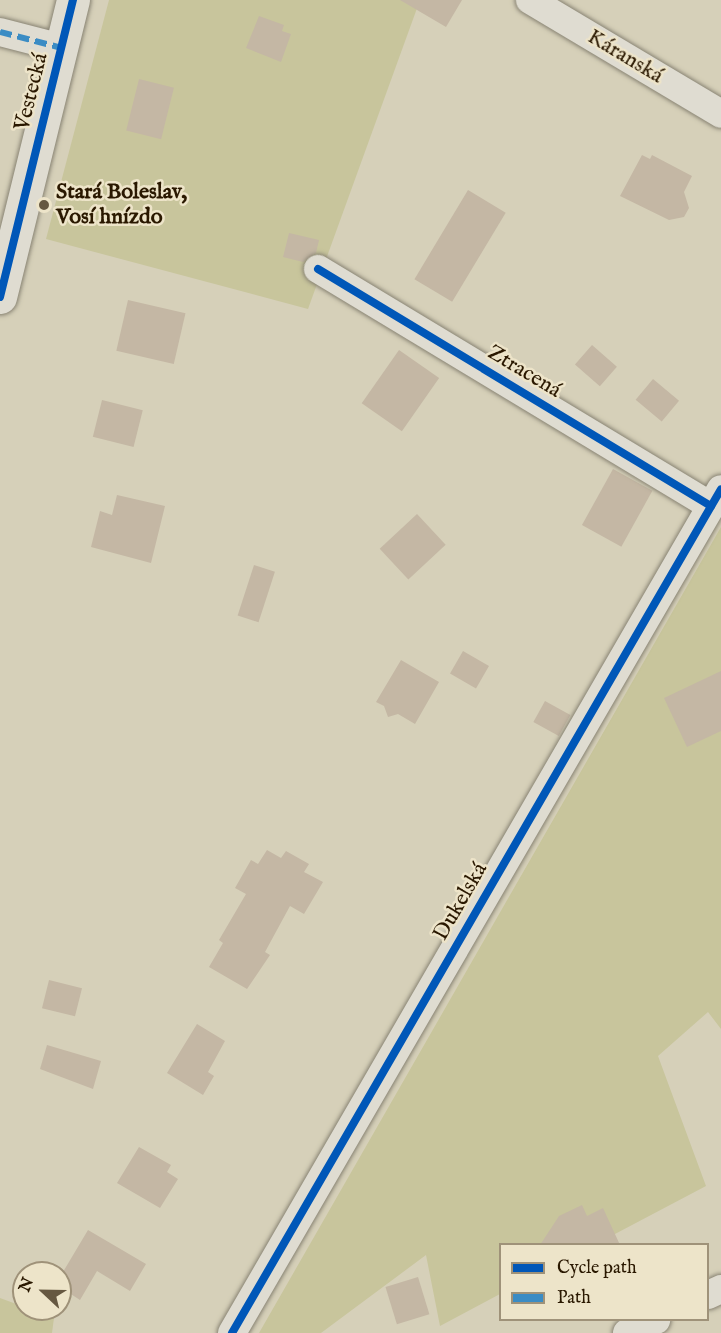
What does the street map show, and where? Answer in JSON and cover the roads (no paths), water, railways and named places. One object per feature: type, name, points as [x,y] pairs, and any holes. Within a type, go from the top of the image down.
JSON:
[{"type":"street","name":"Vestecká","points":[[0,297],[73,0]]},
{"type":"street","name":"Káranská","points":[[530,0],[721,114]]},
{"type":"street","points":[[0,32],[62,48]]},
{"type":"street","name":"Ztracená","points":[[318,269],[716,497]]},
{"type":"street","name":"Dukelská","points":[[232,1333],[716,497]]},
{"type":"street","points":[[627,1333],[654,1321]]},
{"type":"place","name":"Stará Boleslav, Vosí hnízdo","points":[[44,205]]}]
